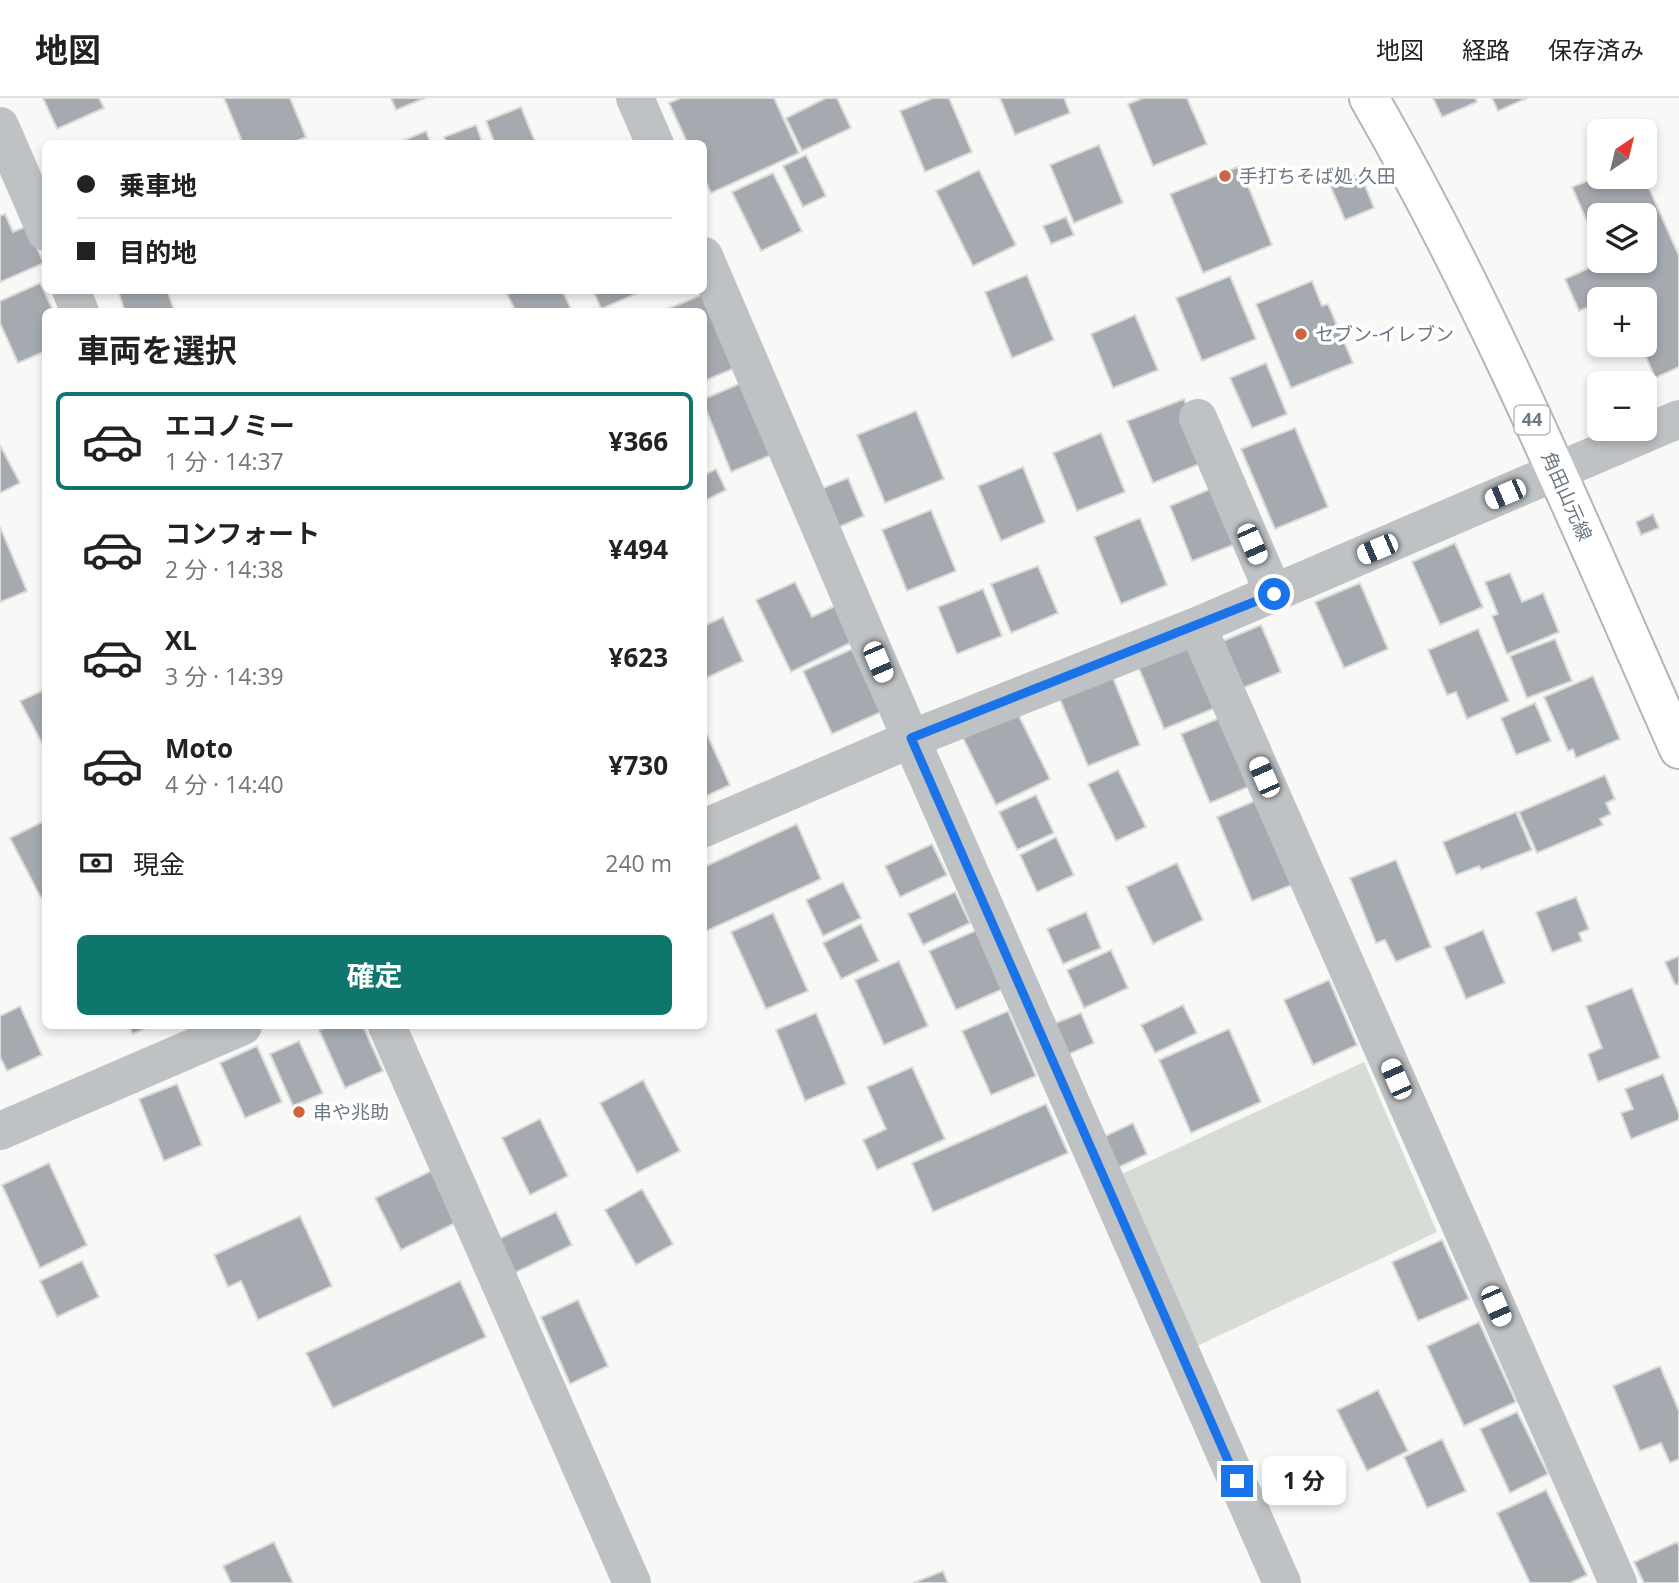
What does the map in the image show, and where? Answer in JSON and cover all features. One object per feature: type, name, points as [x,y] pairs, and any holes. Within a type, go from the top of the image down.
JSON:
[{"type":"main road","name":"角田山元線","points":[[1369,98],[1441,229],[1556,472],[1679,749]]},
{"type":"street","points":[[635,98],[653,140]]},
{"type":"street","points":[[0,126],[42,223]]},
{"type":"street","points":[[707,264],[911,738],[1282,1583]]},
{"type":"street","points":[[1198,418],[1274,594]]},
{"type":"street","points":[[707,827],[911,738],[1274,594],[1679,419]]},
{"type":"street","points":[[1197,626],[1618,1583]]},
{"type":"street","points":[[0,1131],[236,1029]]},
{"type":"street","points":[[388,1029],[632,1583]]},
{"type":"shaded area","points":[[1364,1062],[1437,1232],[1195,1347],[1122,1174]]},
{"type":"building","points":[[43,98],[99,98],[104,108],[57,129]]},
{"type":"building","points":[[224,98],[290,98],[306,137],[299,140],[241,140]]},
{"type":"building","points":[[391,98],[425,98],[396,110]]},
{"type":"building","points":[[681,98],[774,98],[799,153],[711,193],[707,184],[707,140],[686,140],[669,103]]},
{"type":"building","points":[[826,98],[837,98],[851,128],[802,151],[786,118]]},
{"type":"building","points":[[933,98],[949,98],[972,152],[925,172],[900,111]]},
{"type":"building","points":[[1000,98],[1064,98],[1070,113],[1015,135]]},
{"type":"building","points":[[1143,98],[1187,98],[1207,144],[1153,166],[1128,104]]},
{"type":"building","points":[[1433,98],[1475,98],[1477,102],[1442,117]]},
{"type":"building","points":[[1492,98],[1527,98],[1498,111]]},
{"type":"building","points":[[521,107],[534,140],[493,140],[486,121]]},
{"type":"building","points":[[476,125],[482,140],[445,140],[444,137]]},
{"type":"building","points":[[426,131],[429,140],[405,140]]},
{"type":"building","points":[[1099,145],[1123,203],[1074,223],[1050,165]]},
{"type":"building","points":[[806,155],[826,196],[803,207],[783,166]]},
{"type":"building","points":[[1240,166],[1272,245],[1203,273],[1170,194]]},
{"type":"building","points":[[979,170],[1016,245],[973,266],[936,191]]},
{"type":"building","points":[[773,173],[802,231],[761,251],[732,192]]},
{"type":"building","points":[[1360,173],[1374,208],[1345,220],[1330,185]]},
{"type":"building","points":[[1587,181],[1587,189],[1649,189],[1656,203],[1587,203],[1587,221],[1572,187]]},
{"type":"building","points":[[1657,206],[1679,256],[1679,367],[1657,377],[1657,371],[1652,371],[1646,357],[1657,357],[1657,287],[1587,287],[1587,308],[1579,311],[1565,279],[1587,269],[1587,273],[1657,273]]},
{"type":"building","points":[[5,214],[13,232],[27,226],[42,264],[0,282],[0,216]]},
{"type":"building","points":[[1066,217],[1074,235],[1051,244],[1043,226]]},
{"type":"building","points":[[1027,275],[1054,340],[1012,358],[985,292]]},
{"type":"building","points":[[1230,276],[1256,339],[1202,361],[1176,298]]},
{"type":"building","points":[[1312,281],[1322,306],[1328,304],[1353,363],[1291,388],[1256,304]]},
{"type":"building","points":[[40,283],[42,294],[45,294],[52,308],[42,308],[42,353],[18,363],[0,323],[0,301]]},
{"type":"building","points":[[119,294],[168,294],[173,308],[124,308]]},
{"type":"building","points":[[507,294],[564,294],[571,308],[514,308]]},
{"type":"building","points":[[595,294],[636,294],[603,308],[601,308]]},
{"type":"building","points":[[704,294],[735,368],[707,380],[707,308],[670,308]]},
{"type":"building","points":[[1135,315],[1158,370],[1113,388],[1091,334]]},
{"type":"building","points":[[1266,363],[1287,414],[1252,428],[1230,378]]},
{"type":"building","points":[[746,381],[776,453],[731,472],[707,412],[707,398]]},
{"type":"building","points":[[1184,399],[1209,460],[1153,483],[1127,421]]},
{"type":"building","points":[[916,411],[944,479],[885,503],[857,435]]},
{"type":"building","points":[[1295,428],[1328,507],[1275,529],[1241,449]]},
{"type":"building","points":[[1101,433],[1125,492],[1077,511],[1053,453]]},
{"type":"building","points":[[0,445],[20,483],[0,493]]},
{"type":"building","points":[[1023,467],[1045,522],[1001,541],[978,486]]},
{"type":"building","points":[[716,469],[726,490],[707,500],[707,474]]},
{"type":"building","points":[[848,478],[864,516],[839,527],[823,488]]},
{"type":"building","points":[[1215,487],[1238,543],[1192,561],[1170,506]]},
{"type":"building","points":[[931,510],[956,571],[907,591],[882,530]]},
{"type":"building","points":[[1653,514],[1659,528],[1641,535],[1636,522]]},
{"type":"building","points":[[1140,518],[1167,585],[1121,604],[1094,537]]},
{"type":"building","points":[[0,527],[27,591],[0,602]]},
{"type":"building","points":[[1455,543],[1483,607],[1440,625],[1412,562]]},
{"type":"building","points":[[1038,566],[1058,613],[1011,633],[991,584]]},
{"type":"building","points":[[1510,573],[1522,602],[1543,593],[1559,632],[1507,654],[1492,616],[1498,614],[1485,582]]},
{"type":"building","points":[[795,582],[812,617],[837,605],[854,641],[791,672],[756,600]]},
{"type":"building","points":[[1360,583],[1388,649],[1344,668],[1315,602]]},
{"type":"building","points":[[983,589],[1002,636],[957,654],[938,607]]},
{"type":"building","points":[[723,617],[743,661],[707,678],[707,625]]},
{"type":"building","points":[[1261,625],[1281,672],[1243,688],[1223,641]]},
{"type":"building","points":[[1478,629],[1509,701],[1467,719],[1456,692],[1447,695],[1428,650]]},
{"type":"building","points":[[1555,639],[1572,681],[1527,698],[1510,656]]},
{"type":"building","points":[[1187,640],[1215,708],[1164,729],[1136,661]]},
{"type":"building","points":[[852,649],[881,712],[832,734],[803,671]]},
{"type":"building","points":[[1109,668],[1140,745],[1088,766],[1056,690]]},
{"type":"building","points":[[1593,676],[1620,739],[1576,758],[1573,749],[1568,751],[1544,697]]},
{"type":"building","points":[[42,691],[42,743],[20,701]]},
{"type":"building","points":[[1535,703],[1551,741],[1516,755],[1501,718]]},
{"type":"building","points":[[1017,712],[1050,779],[996,805],[963,738]]},
{"type":"building","points":[[1222,717],[1250,786],[1210,803],[1181,734]]},
{"type":"building","points":[[707,735],[730,785],[707,796]]},
{"type":"building","points":[[1118,770],[1146,827],[1116,841],[1088,784]]},
{"type":"building","points":[[1605,775],[1615,799],[1606,803],[1611,814],[1600,819],[1603,825],[1537,853],[1519,812]]},
{"type":"building","points":[[1036,795],[1054,833],[1017,850],[999,812]]},
{"type":"building","points":[[1259,799],[1294,884],[1252,901],[1217,817]]},
{"type":"building","points":[[1516,812],[1532,850],[1481,870],[1479,866],[1456,875],[1443,842]]},
{"type":"building","points":[[42,822],[42,898],[41,898],[10,838]]},
{"type":"building","points":[[797,824],[821,879],[707,931],[707,866]]},
{"type":"building","points":[[1056,837],[1074,875],[1037,892],[1020,855]]},
{"type":"building","points":[[932,844],[947,875],[900,897],[885,866]]},
{"type":"building","points":[[1396,860],[1431,947],[1396,962],[1385,940],[1376,943],[1350,878]]},
{"type":"building","points":[[1177,863],[1203,920],[1153,944],[1126,887]]},
{"type":"building","points":[[843,882],[861,918],[823,936],[806,900]]},
{"type":"building","points":[[955,892],[970,923],[923,945],[908,914]]},
{"type":"building","points":[[1576,897],[1589,929],[1579,933],[1582,941],[1552,952],[1536,912]]},
{"type":"building","points":[[1086,912],[1101,948],[1063,964],[1047,929]]},
{"type":"building","points":[[773,913],[808,991],[766,1009],[731,932]]},
{"type":"building","points":[[861,924],[879,961],[841,979],[823,943]]},
{"type":"building","points":[[977,930],[1003,989],[956,1010],[929,951]]},
{"type":"building","points":[[1483,930],[1505,983],[1466,999],[1444,947]]},
{"type":"building","points":[[1111,950],[1128,988],[1084,1008],[1067,970]]},
{"type":"building","points":[[1679,956],[1679,984],[1675,985],[1665,962]]},
{"type":"building","points":[[899,961],[928,1026],[884,1045],[855,980]]},
{"type":"building","points":[[1329,980],[1357,1045],[1313,1065],[1284,1000]]},
{"type":"building","points":[[1632,988],[1660,1058],[1598,1082],[1588,1054],[1602,1048],[1586,1006]]},
{"type":"building","points":[[1183,1005],[1197,1033],[1155,1053],[1141,1025]]},
{"type":"building","points":[[20,1006],[42,1055],[7,1071],[0,1057],[0,1016]]},
{"type":"building","points":[[1008,1011],[1036,1076],[991,1095],[962,1031]]},
{"type":"building","points":[[816,1013],[846,1084],[805,1101],[776,1030]]},
{"type":"building","points":[[1081,1013],[1094,1043],[1067,1055],[1053,1024]]},
{"type":"building","points":[[130,1029],[144,1029],[133,1034]]},
{"type":"building","points":[[364,1029],[383,1071],[345,1088],[319,1030]]},
{"type":"building","points":[[1229,1029],[1261,1102],[1191,1133],[1159,1060]]},
{"type":"building","points":[[299,1041],[323,1093],[293,1106],[270,1054]]},
{"type":"building","points":[[257,1046],[282,1102],[245,1118],[220,1063]]},
{"type":"building","points":[[912,1067],[945,1139],[877,1170],[863,1140],[886,1129],[867,1087]]},
{"type":"building","points":[[1663,1074],[1679,1120],[1631,1139],[1621,1113],[1633,1109],[1625,1089]]},
{"type":"building","points":[[643,1080],[680,1151],[637,1173],[600,1103]]},
{"type":"building","points":[[177,1084],[202,1145],[164,1161],[139,1099]]},
{"type":"building","points":[[1046,1104],[1068,1153],[933,1212],[912,1163]]},
{"type":"building","points":[[540,1119],[568,1176],[530,1195],[502,1138]]},
{"type":"building","points":[[1133,1123],[1147,1154],[1113,1170],[1099,1139]]},
{"type":"building","points":[[49,1163],[87,1245],[40,1268],[2,1185]]},
{"type":"building","points":[[431,1171],[457,1222],[401,1250],[375,1198]]},
{"type":"building","points":[[642,1189],[673,1244],[636,1265],[605,1210]]},
{"type":"building","points":[[556,1212],[572,1245],[502,1279],[486,1245]]},
{"type":"building","points":[[300,1216],[332,1286],[258,1320],[241,1281],[228,1287],[214,1255]]},
{"type":"building","points":[[1442,1240],[1469,1299],[1418,1321],[1392,1262]]},
{"type":"building","points":[[82,1261],[99,1297],[57,1317],[40,1281]]},
{"type":"building","points":[[460,1281],[486,1337],[333,1408],[306,1353]]},
{"type":"building","points":[[578,1300],[608,1366],[570,1384],[541,1317]]},
{"type":"building","points":[[1479,1322],[1516,1402],[1464,1426],[1427,1346]]},
{"type":"building","points":[[1660,1366],[1679,1411],[1679,1459],[1670,1463],[1661,1443],[1640,1451],[1613,1386]]},
{"type":"building","points":[[1378,1390],[1408,1451],[1367,1471],[1337,1410]]},
{"type":"building","points":[[1517,1412],[1548,1474],[1510,1493],[1480,1429]]},
{"type":"building","points":[[1442,1439],[1466,1491],[1427,1508],[1404,1457]]},
{"type":"building","points":[[1546,1490],[1587,1575],[1570,1583],[1530,1583],[1497,1513]]},
{"type":"building","points":[[274,1542],[293,1583],[231,1583],[223,1566]]},
{"type":"building","points":[[1677,1542],[1679,1583],[1644,1583],[1634,1562]]},
{"type":"building","points":[[943,1571],[948,1583],[913,1583]]},
{"type":"place","name":"手打ちそば処 久田","points":[[1225,176]]},
{"type":"place","name":"セブン-イレブン","points":[[1301,334]]},
{"type":"place","name":"串や兆助","points":[[299,1112]]},
{"type":"route","points":[[1237,1481],[911,738],[1274,594]]}]
